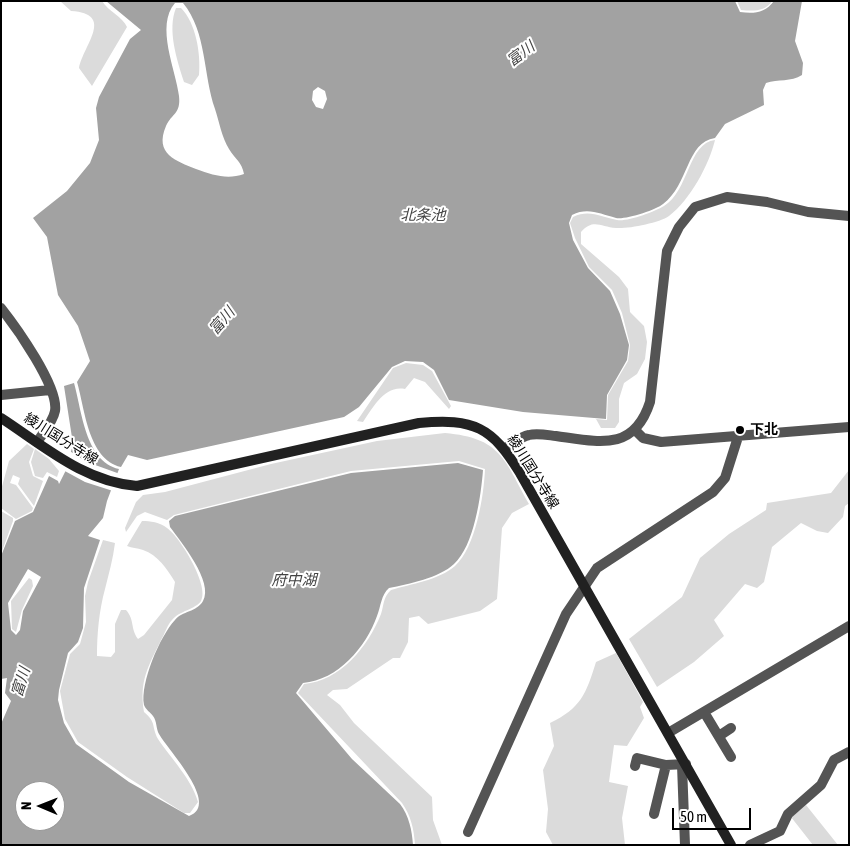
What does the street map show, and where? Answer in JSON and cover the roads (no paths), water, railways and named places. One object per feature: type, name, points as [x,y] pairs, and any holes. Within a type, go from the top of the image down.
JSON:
[{"type":"main road","name":"綾川国分寺線","points":[[1,418],[92,476],[118,484],[137,486],[244,461],[436,422],[477,427],[495,437],[506,448],[731,845]]},
{"type":"street","points":[[506,448],[530,434],[595,442],[614,441],[635,430],[645,418],[650,402],[667,251],[679,227],[695,208],[727,197],[767,202],[808,212],[849,216]]},
{"type":"street","points":[[1,308],[22,335],[50,390],[55,412],[37,442]]},
{"type":"street","points":[[1,394],[50,390]]},
{"type":"street","points":[[635,430],[643,438],[661,442],[849,427]]},
{"type":"street","points":[[468,832],[566,614],[596,568],[713,492],[725,478],[738,437]]},
{"type":"street","points":[[668,733],[849,626]]},
{"type":"street","points":[[704,712],[731,757]]},
{"type":"street","points":[[718,736],[731,728]]},
{"type":"street","points":[[750,845],[780,830],[788,814],[821,785],[834,760],[849,752]]},
{"type":"street","points":[[635,766],[637,758],[666,765],[684,764],[685,845]]},
{"type":"street","points":[[654,814],[666,765]]},
{"type":"water","name":"北条池","points":[[106,1],[735,1],[740,12],[750,13],[759,12],[767,8],[774,1],[802,1],[795,41],[803,63],[802,75],[793,79],[766,83],[763,90],[764,105],[725,124],[715,138],[706,141],[698,147],[672,196],[663,204],[626,218],[616,218],[589,211],[572,215],[569,223],[573,240],[588,268],[610,291],[620,314],[629,345],[627,360],[607,395],[606,419],[523,412],[449,400],[434,370],[423,362],[405,361],[392,367],[359,407],[344,417],[147,460],[128,455],[121,467],[110,462],[101,454],[90,432],[77,382],[90,361],[78,326],[58,295],[47,237],[33,218],[67,191],[90,163],[99,140],[96,108],[99,97],[130,39],[141,30]],"holes":[[[175,3],[183,3],[191,14],[201,40],[211,96],[223,135],[229,149],[242,166],[244,174],[226,177],[208,173],[181,163],[165,150],[163,136],[166,126],[179,106],[179,96],[167,36],[169,13]],[[318,87],[325,91],[327,99],[323,109],[316,107],[312,100],[313,91]]]},
{"type":"water","name":"府中湖","points":[[74,383],[87,434],[92,446],[108,464],[119,469],[103,518],[88,536],[100,540],[84,588],[83,628],[78,642],[68,653],[59,690],[58,700],[64,723],[76,744],[129,782],[189,816],[197,810],[199,801],[196,789],[181,764],[159,734],[154,718],[144,705],[148,673],[163,637],[178,617],[200,605],[205,593],[204,584],[195,563],[170,527],[169,521],[175,516],[351,473],[458,463],[483,470],[475,520],[467,545],[461,556],[448,569],[440,573],[423,580],[389,588],[383,597],[372,628],[358,650],[339,669],[316,681],[303,683],[296,693],[352,759],[400,804],[410,823],[413,845],[1,845],[1,724],[11,701],[5,693],[7,678],[1,679],[1,556],[15,521],[33,512],[49,476],[58,481],[59,484],[66,470],[73,444],[64,386]],"holes":[[[28,569],[41,577],[23,611],[20,630],[16,635],[11,630],[8,603]]]},
{"type":"place","name":"下北","points":[[740,430]]},
{"type":"water label","name":"富川","points":[[521,54]]},
{"type":"water label","name":"富川","points":[[222,321]]},
{"type":"water label","name":"富川","points":[[21,682]]}]
